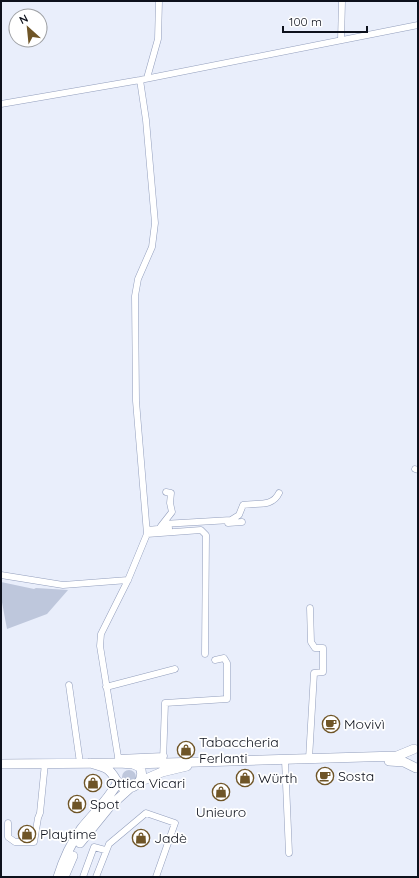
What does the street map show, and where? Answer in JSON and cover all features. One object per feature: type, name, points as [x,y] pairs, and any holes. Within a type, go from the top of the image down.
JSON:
[{"type":"main road","points":[[58,877],[61,866],[81,830],[106,801],[117,780],[119,772],[130,764],[164,759],[218,761],[397,756],[416,748]]},
{"type":"main road","points":[[416,748],[412,760],[417,769]]},
{"type":"main road","points":[[343,758],[367,761],[397,761],[417,769]]},
{"type":"main road","points":[[1,764],[90,763],[118,760],[140,767],[142,772],[139,782]]},
{"type":"main road","points":[[64,877],[77,848],[86,834],[110,806],[130,788],[139,782],[170,770],[218,761]]},
{"type":"main road","points":[[90,763],[108,769],[123,788],[130,788]]},
{"type":"street","points":[[147,78],[158,39],[159,1]]},
{"type":"street","points":[[342,1],[342,40]]},
{"type":"street","points":[[1,104],[140,80],[418,25]]},
{"type":"street","points":[[140,80],[146,120],[154,223],[152,247],[138,279],[135,296],[136,401],[147,532],[128,580],[101,634],[100,646],[118,760],[164,759],[165,703],[227,699],[227,663],[224,658],[215,660]]},
{"type":"street","points":[[161,527],[166,518],[172,512],[170,503],[172,493],[166,492]]},
{"type":"street","points":[[147,532],[161,527],[231,520],[239,515],[243,505],[269,503],[276,499],[279,493]]},
{"type":"street","points":[[161,527],[242,522]]},
{"type":"street","points":[[147,532],[201,530],[206,534],[205,654]]},
{"type":"street","points":[[1,575],[63,585],[128,580]]},
{"type":"street","points":[[309,759],[314,673],[323,672],[323,648],[315,648],[311,642],[310,608]]},
{"type":"street","points":[[106,687],[175,669]]},
{"type":"street","points":[[69,685],[80,763]]},
{"type":"street","points":[[285,760],[289,853]]},
{"type":"street","points":[[8,823],[8,837],[15,842],[34,842],[40,813],[45,763]]},
{"type":"street","points":[[96,877],[105,850],[109,844],[146,813],[175,823],[156,877]]},
{"type":"street","points":[[83,877],[94,847],[105,850]]},
{"type":"shaded area","points":[[1,582],[34,589],[68,590],[47,614],[7,629],[1,597]]},
{"type":"shaded area","points":[[126,770],[132,770],[136,774],[136,780],[132,784],[126,784],[122,780],[122,774]]},
{"type":"place","name":"Movivì","points":[[331,724]]},
{"type":"place","name":"Tabaccheria Ferlanti","points":[[186,750]]},
{"type":"place","name":"Sosta","points":[[325,776]]},
{"type":"place","name":"Würth","points":[[245,778]]},
{"type":"place","name":"Ottica Vicari","points":[[93,783]]},
{"type":"place","name":"Unieuro","points":[[221,792]]},
{"type":"place","name":"Spot","points":[[77,804]]},
{"type":"place","name":"Playtime","points":[[27,834]]},
{"type":"place","name":"Jadè","points":[[141,838]]}]
